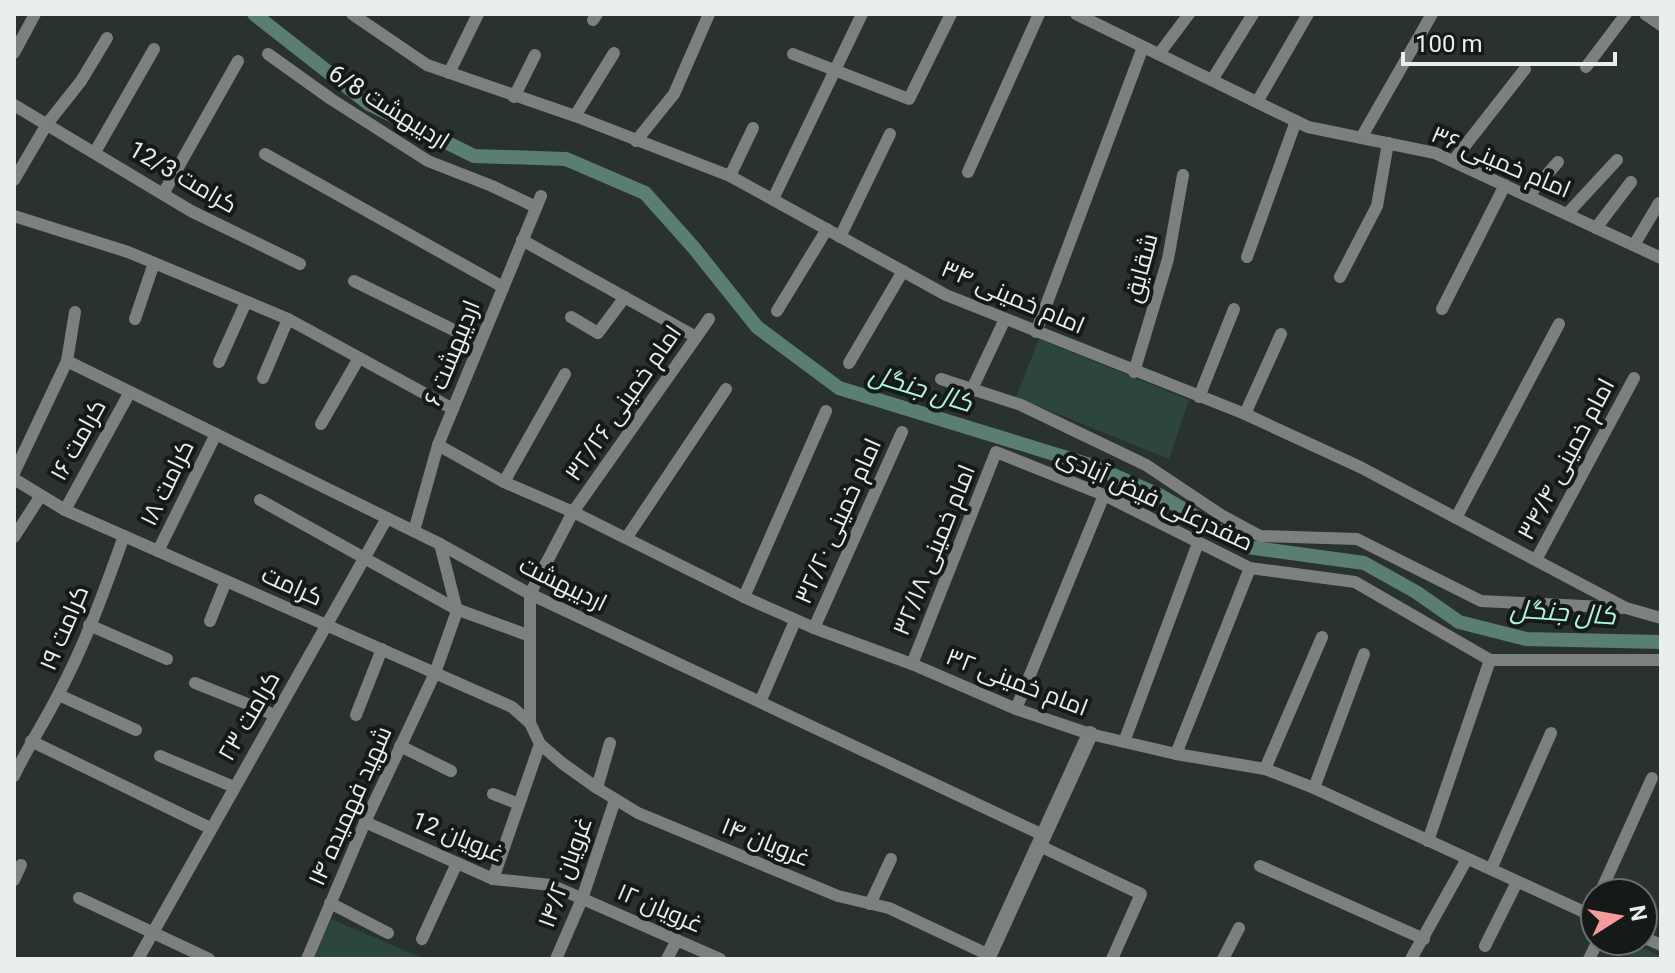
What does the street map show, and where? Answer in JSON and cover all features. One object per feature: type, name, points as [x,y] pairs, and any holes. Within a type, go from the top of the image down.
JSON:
[{"type":"street","points":[[14,53],[35,14]]},
{"type":"street","name":"امام خمینی ۳۴","points":[[352,14],[427,65],[575,116],[730,176],[946,295],[1245,414],[1360,467],[1626,608],[1661,617]]},
{"type":"street","points":[[449,73],[478,14]]},
{"type":"street","points":[[636,141],[674,94],[709,14]]},
{"type":"street","points":[[773,199],[862,14]]},
{"type":"street","points":[[793,54],[909,99],[951,14]]},
{"type":"street","points":[[968,172],[1039,14]]},
{"type":"street","points":[[1159,54],[1189,14]]},
{"type":"street","points":[[1212,80],[1253,14]]},
{"type":"street","points":[[1257,102],[1308,14]]},
{"type":"street","points":[[1361,138],[1432,14]]},
{"type":"street","points":[[1586,67],[1626,14]]},
{"type":"street","points":[[1645,14],[1661,25]]},
{"type":"street","name":"امام خمینی ۳۶","points":[[1082,15],[1308,127],[1435,153],[1661,258]]},
{"type":"street","points":[[14,180],[47,124],[81,81],[107,38]]},
{"type":"street","points":[[1036,332],[1143,47]]},
{"type":"street","points":[[95,152],[154,49]]},
{"type":"street","points":[[575,116],[614,53]]},
{"type":"street","name":"اردیبهشت 6/8","points":[[268,54],[428,161],[539,201]]},
{"type":"street","points":[[514,97],[535,55]]},
{"type":"street","points":[[163,194],[238,61]]},
{"type":"street","points":[[1453,161],[1525,69]]},
{"type":"street","name":"کرامت 12/3","points":[[14,105],[191,211],[300,264]]},
{"type":"street","points":[[1247,257],[1296,121]]},
{"type":"street","points":[[730,176],[753,128]]},
{"type":"street","points":[[840,237],[890,134]]},
{"type":"street","points":[[1340,277],[1377,206],[1388,143]]},
{"type":"street","points":[[265,154],[503,287]]},
{"type":"street","points":[[1567,214],[1617,160]]},
{"type":"street","points":[[1528,196],[1558,162]]},
{"type":"street","name":"شقایق","points":[[1134,372],[1168,259],[1183,175]]},
{"type":"street","points":[[1596,228],[1631,182]]},
{"type":"street","points":[[1442,309],[1505,185]]},
{"type":"street","name":"اردیبهشت ۶","points":[[414,531],[438,445],[539,201]]},
{"type":"street","points":[[1634,245],[1659,203]]},
{"type":"street","points":[[14,216],[154,263],[288,319],[453,409]]},
{"type":"street","points":[[777,311],[827,229]]},
{"type":"street","points":[[522,240],[696,337]]},
{"type":"street","points":[[135,319],[154,263]]},
{"type":"street","points":[[849,363],[903,271]]},
{"type":"street","points":[[354,281],[480,343]]},
{"type":"street","points":[[571,317],[598,333],[625,297]]},
{"type":"street","points":[[219,362],[246,302]]},
{"type":"street","points":[[1199,397],[1234,309]]},
{"type":"street","points":[[14,473],[67,361],[75,312]]},
{"type":"street","points":[[263,378],[288,319]]},
{"type":"street","name":"امام خمینی ۳۲/۲۶","points":[[530,594],[573,512],[709,319]]},
{"type":"street","points":[[972,389],[1005,319]]},
{"type":"street","points":[[1456,518],[1559,324]]},
{"type":"street","points":[[1245,414],[1281,334]]},
{"type":"street","points":[[321,424],[359,358]]},
{"type":"street","name":"اردیبهشت","points":[[67,361],[440,544],[530,594],[760,702],[1043,841],[1141,894],[1112,959]]},
{"type":"street","points":[[504,482],[565,374]]},
{"type":"street","name":"امام خمینی ۳۴/۴","points":[[1536,560],[1634,378]]},
{"type":"street","points":[[941,379],[1021,405],[1146,465],[1221,515],[1260,536],[1357,539],[1481,601],[1626,608]]},
{"type":"street","points":[[627,537],[726,389]]},
{"type":"street","name":"کرامت ۱۶","points":[[65,510],[130,392]]},
{"type":"street","points":[[744,597],[826,411]]},
{"type":"street","name":"امام خمینی ۳۲/۲۰","points":[[814,628],[902,432]]},
{"type":"street","name":"کرامت ۱۸","points":[[158,551],[216,434]]},
{"type":"street","name":"امام خمینی ۳۲","points":[[438,445],[504,482],[627,537],[795,621],[912,664],[1016,709],[1090,734],[1176,754],[1265,769],[1314,788],[1517,882],[1579,906]]},
{"type":"street","name":"صفدرعلی فیض آبادی","points":[[996,452],[1104,495],[1250,568],[1355,582],[1490,660]]},
{"type":"street","name":"امام خمینی ۳۲/۱۸","points":[[912,664],[996,452]]},
{"type":"street","name":"کرامت","points":[[14,479],[65,510],[512,707],[530,723],[540,744]]},
{"type":"street","points":[[1016,709],[1104,495]]},
{"type":"street","points":[[14,537],[40,497]]},
{"type":"street","points":[[260,500],[456,609],[530,636]]},
{"type":"street","name":"کرامت ۲۳","points":[[138,959],[387,518]]},
{"type":"street","name":"کرامت ۱۹","points":[[14,776],[59,695],[124,536]]},
{"type":"street","points":[[1124,742],[1198,543]]},
{"type":"street","points":[[440,544],[456,609]]},
{"type":"street","points":[[1176,754],[1250,568]]},
{"type":"street","points":[[210,621],[226,581]]},
{"type":"street","points":[[530,594],[530,723]]},
{"type":"street","name":"شهید فهمیده ۱۴","points":[[307,959],[365,822],[435,673],[456,609]]},
{"type":"street","points":[[760,702],[795,621]]},
{"type":"street","points":[[89,625],[167,659]]},
{"type":"street","points":[[1265,769],[1322,637]]},
{"type":"street","points":[[356,715],[382,649]]},
{"type":"street","points":[[1314,788],[1364,654]]},
{"type":"street","points":[[1428,841],[1490,660],[1661,660]]},
{"type":"street","points":[[195,683],[275,715]]},
{"type":"street","points":[[59,695],[136,730]]},
{"type":"street","points":[[1491,869],[1551,733]]},
{"type":"street","points":[[988,957],[1090,734]]},
{"type":"street","points":[[31,741],[210,828]]},
{"type":"street","points":[[597,788],[610,743]]},
{"type":"street","points":[[493,879],[540,744]]},
{"type":"street","name":"غرویان ۱۴","points":[[540,744],[597,788],[638,813],[823,890],[889,908],[988,957]]},
{"type":"street","points":[[400,746],[451,771]]},
{"type":"street","points":[[160,756],[234,787]]},
{"type":"street","points":[[1607,877],[1652,778]]},
{"type":"street","points":[[493,794],[519,804]]},
{"type":"street","name":"غرویان ۱۴/۲","points":[[556,959],[582,899],[615,800]]},
{"type":"street","name":"غرویان 12","points":[[365,822],[493,879],[551,885],[582,899]]},
{"type":"street","points":[[870,904],[891,859]]},
{"type":"street","points":[[1411,959],[1467,859]]},
{"type":"street","points":[[422,939],[457,863]]},
{"type":"street","points":[[14,880],[21,865]]},
{"type":"street","points":[[1260,866],[1424,939]]},
{"type":"street","points":[[1485,946],[1517,882]]},
{"type":"street","points":[[79,898],[209,959]]},
{"type":"street","name":"غرویان ۱۲","points":[[582,899],[720,959]]},
{"type":"street","points":[[330,903],[388,933]]},
{"type":"street","points":[[1223,959],[1239,928]]},
{"type":"street","points":[[667,959],[677,940]]},
{"type":"green space","points":[[1039,339],[1189,400],[1169,459],[1016,397]]},
{"type":"green space","points":[[331,919],[425,959],[314,959]]},
{"type":"green space","points":[[1661,956],[1661,959],[1631,957]]},
{"type":"waterway","name":"کال جنگل","points":[[254,14],[369,104],[474,156],[566,159],[645,193],[757,327],[839,388],[1090,465],[1161,496],[1247,547],[1364,563],[1416,592],[1459,622],[1526,639],[1661,642]]}]
